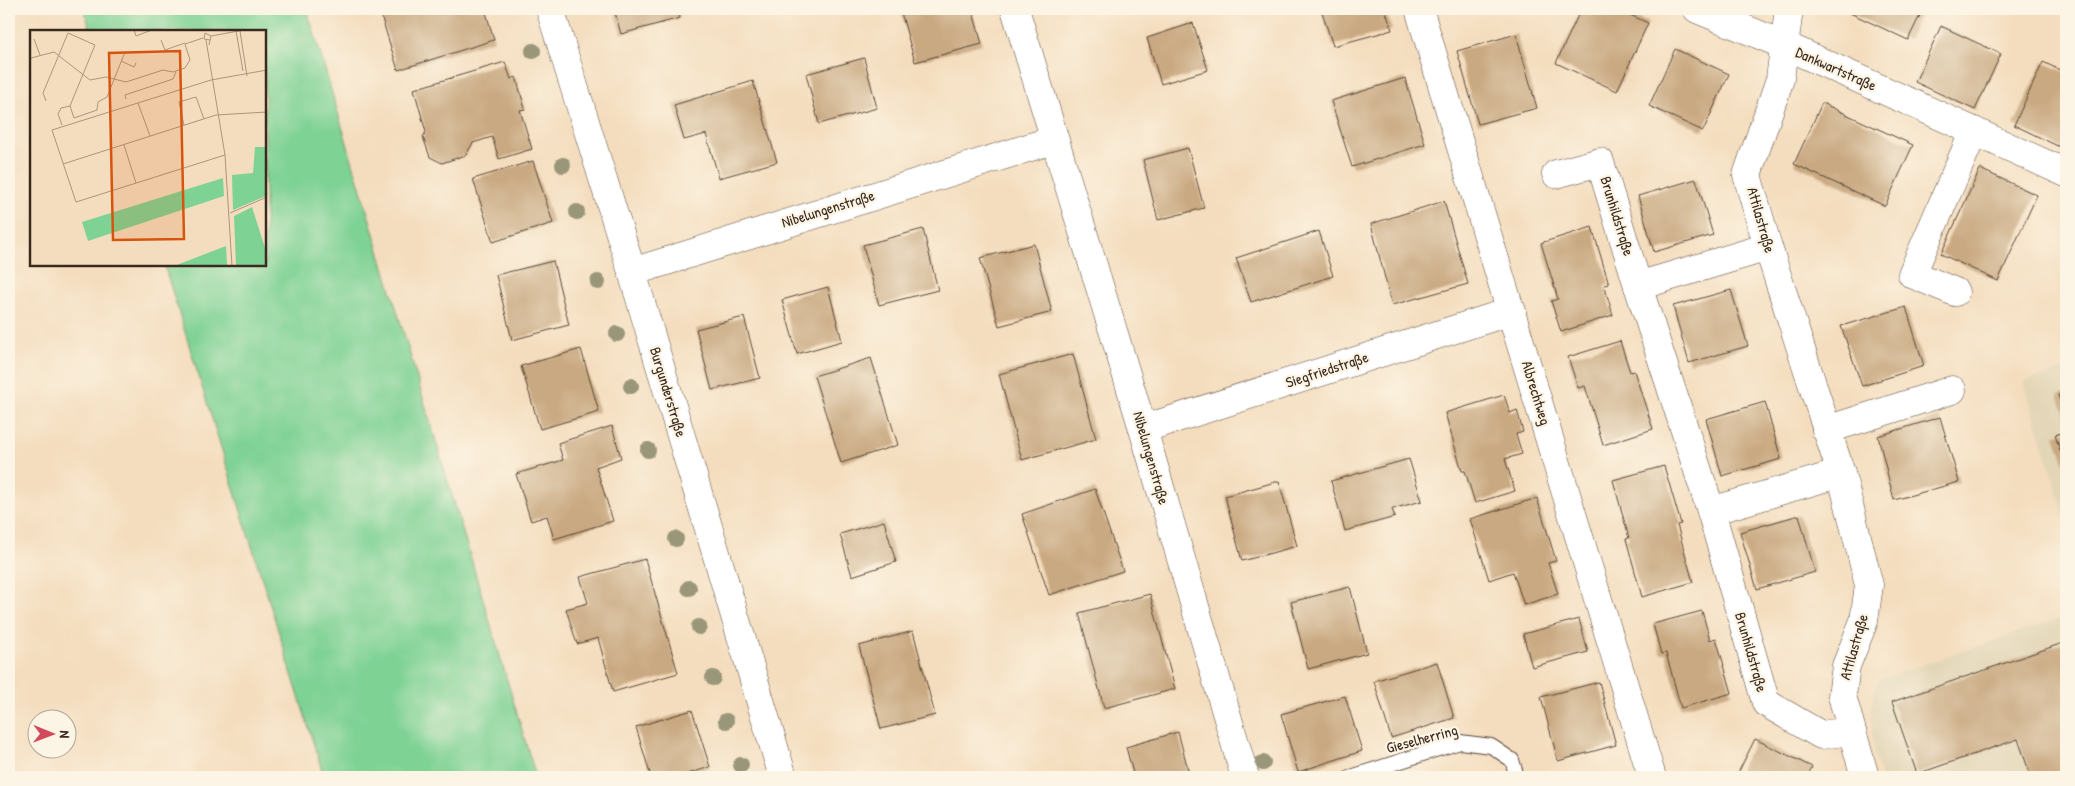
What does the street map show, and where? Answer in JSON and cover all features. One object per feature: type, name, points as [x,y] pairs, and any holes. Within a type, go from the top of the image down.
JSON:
[{"type":"street","name":"Burgunderstraße","points":[[550,9],[632,272],[783,777]]},
{"type":"street","name":"Nibelungenstraße","points":[[1015,9],[1053,140],[1142,429],[1244,777]]},
{"type":"street","name":"Albrechtweg","points":[[1419,9],[1652,777]]},
{"type":"street","name":"Dankwartstraße","points":[[1697,9],[1784,46],[2066,173]]},
{"type":"street","name":"Attilastraße","points":[[1789,9],[1780,79],[1747,175],[1768,247],[1841,473],[1868,585],[1864,621],[1846,666],[1842,696],[1865,777]]},
{"type":"street","points":[[1954,292],[1912,274],[1974,131]]},
{"type":"street","name":"Nibelungenstraße","points":[[632,272],[1053,140]]},
{"type":"street","name":"Brunhildstraße","points":[[1556,174],[1600,162],[1711,511],[1766,703],[1821,735],[1852,731]]},
{"type":"street","points":[[1638,286],[1768,247]]},
{"type":"street","name":"Siegfriedstraße","points":[[1142,429],[1512,311]]},
{"type":"street","points":[[1826,430],[1952,390]]},
{"type":"street","points":[[1711,511],[1841,473]]},
{"type":"lane","name":"Gieselherring","points":[[1351,777],[1460,742],[1491,746],[1512,760],[1517,777]]},
{"type":"shaded area","points":[[2066,368],[2066,521],[2024,382]]},
{"type":"shaded area","points":[[2066,616],[2066,777],[1881,777],[1874,754],[1870,709],[1878,680]]},
{"type":"green space","points":[[84,9],[307,9],[536,777],[324,777],[164,266],[266,266],[266,30],[91,30]]},
{"type":"building","points":[[379,9],[485,9],[494,40],[398,70]]},
{"type":"building","points":[[614,9],[678,9],[680,18],[621,34]]},
{"type":"building","points":[[900,9],[972,9],[982,44],[915,62]]},
{"type":"building","points":[[1321,9],[1385,9],[1392,30],[1333,46]]},
{"type":"building","points":[[1581,9],[1617,9],[1648,23],[1617,91],[1556,63]]},
{"type":"building","points":[[1850,9],[1923,9],[1908,40],[1848,12]]},
{"type":"building","points":[[1193,23],[1208,70],[1161,84],[1147,38]]},
{"type":"building","points":[[1941,26],[2001,54],[1975,110],[1915,82]]},
{"type":"building","points":[[1516,34],[1537,108],[1478,124],[1457,51]]},
{"type":"building","points":[[1675,49],[1729,74],[1703,131],[1649,106]]},
{"type":"building","points":[[864,58],[877,108],[819,124],[806,74]]},
{"type":"building","points":[[505,62],[511,79],[516,77],[525,109],[520,110],[532,149],[499,159],[492,137],[473,143],[466,155],[442,163],[430,157],[423,137],[426,132],[414,89]]},
{"type":"building","points":[[2043,62],[2066,73],[2066,150],[2014,125]]},
{"type":"building","points":[[1405,78],[1425,144],[1352,167],[1331,101]]},
{"type":"building","points":[[753,81],[777,162],[719,178],[706,134],[684,140],[674,105]]},
{"type":"building","points":[[1822,103],[1913,145],[1885,206],[1794,164]]},
{"type":"building","points":[[1188,148],[1204,208],[1158,220],[1143,160]]},
{"type":"building","points":[[533,161],[553,223],[493,242],[473,179]]},
{"type":"building","points":[[1980,169],[2037,195],[1998,281],[1941,254]]},
{"type":"building","points":[[1696,179],[1713,235],[1654,252],[1638,196]]},
{"type":"building","points":[[1444,201],[1468,284],[1392,305],[1371,224]]},
{"type":"building","points":[[1592,227],[1609,284],[1604,285],[1613,315],[1561,332],[1551,301],[1558,299],[1541,243]]},
{"type":"building","points":[[923,229],[938,290],[879,305],[863,245]]},
{"type":"building","points":[[1319,231],[1333,276],[1251,302],[1236,258]]},
{"type":"building","points":[[1034,244],[1052,312],[999,326],[980,258]]},
{"type":"building","points":[[553,261],[569,325],[512,340],[496,275]]},
{"type":"building","points":[[828,287],[842,341],[797,354],[782,300]]},
{"type":"building","points":[[1731,290],[1748,346],[1689,363],[1673,306]]},
{"type":"building","points":[[1906,307],[1924,366],[1862,386],[1841,326]]},
{"type":"building","points":[[744,317],[760,378],[712,390],[696,329]]},
{"type":"building","points":[[1620,341],[1630,372],[1634,371],[1653,429],[1603,445],[1585,386],[1578,388],[1568,357]]},
{"type":"building","points":[[581,349],[599,412],[540,429],[521,366]]},
{"type":"building","points":[[1073,354],[1096,439],[1022,460],[999,374]]},
{"type":"building","points":[[871,358],[898,445],[841,463],[814,376]]},
{"type":"building","points":[[2066,392],[2066,419],[2058,395]]},
{"type":"building","points":[[1504,395],[1510,413],[1517,410],[1523,432],[1516,434],[1522,454],[1505,459],[1515,491],[1475,503],[1465,471],[1462,471],[1445,413]]},
{"type":"building","points":[[1765,402],[1781,459],[1722,476],[1706,419]]},
{"type":"building","points":[[1940,417],[1959,482],[1894,500],[1878,436]]},
{"type":"building","points":[[612,426],[621,458],[596,467],[613,521],[554,539],[547,516],[531,521],[516,474],[563,460],[558,443]]},
{"type":"building","points":[[2066,431],[2066,468],[2055,435]]},
{"type":"building","points":[[1409,459],[1422,501],[1392,509],[1395,517],[1345,531],[1331,481]]},
{"type":"building","points":[[1664,466],[1681,524],[1677,525],[1693,582],[1642,597],[1626,539],[1629,538],[1613,480]]},
{"type":"building","points":[[1279,481],[1297,546],[1242,561],[1225,496]]},
{"type":"building","points":[[1095,489],[1123,571],[1049,595],[1022,514]]},
{"type":"building","points":[[1537,498],[1556,561],[1548,563],[1558,594],[1524,605],[1513,572],[1489,580],[1470,519]]},
{"type":"building","points":[[1799,515],[1815,572],[1757,589],[1740,532]]},
{"type":"building","points":[[884,521],[896,562],[852,576],[840,534]]},
{"type":"building","points":[[645,559],[678,673],[613,692],[598,638],[577,644],[566,609],[588,603],[580,577]]},
{"type":"building","points":[[1350,587],[1367,653],[1308,669],[1291,602]]},
{"type":"building","points":[[1150,594],[1175,689],[1104,708],[1079,613]]},
{"type":"building","points":[[1702,611],[1710,640],[1716,638],[1732,693],[1681,708],[1666,653],[1661,654],[1653,624]]},
{"type":"building","points":[[1579,619],[1588,652],[1532,667],[1523,634]]},
{"type":"building","points":[[913,631],[935,715],[881,729],[859,646]]},
{"type":"building","points":[[2063,643],[2066,653],[2066,777],[2031,777],[2018,739],[1917,774],[1892,702]]},
{"type":"building","points":[[1437,662],[1454,718],[1391,738],[1374,681]]},
{"type":"building","points":[[1599,682],[1616,745],[1558,761],[1541,697]]},
{"type":"building","points":[[1345,696],[1362,751],[1298,772],[1281,714]]},
{"type":"building","points":[[692,710],[710,767],[678,777],[651,777],[636,727]]},
{"type":"building","points":[[1178,732],[1190,777],[1134,777],[1126,747]]},
{"type":"building","points":[[1755,739],[1812,767],[1807,777],[1736,777]]}]
